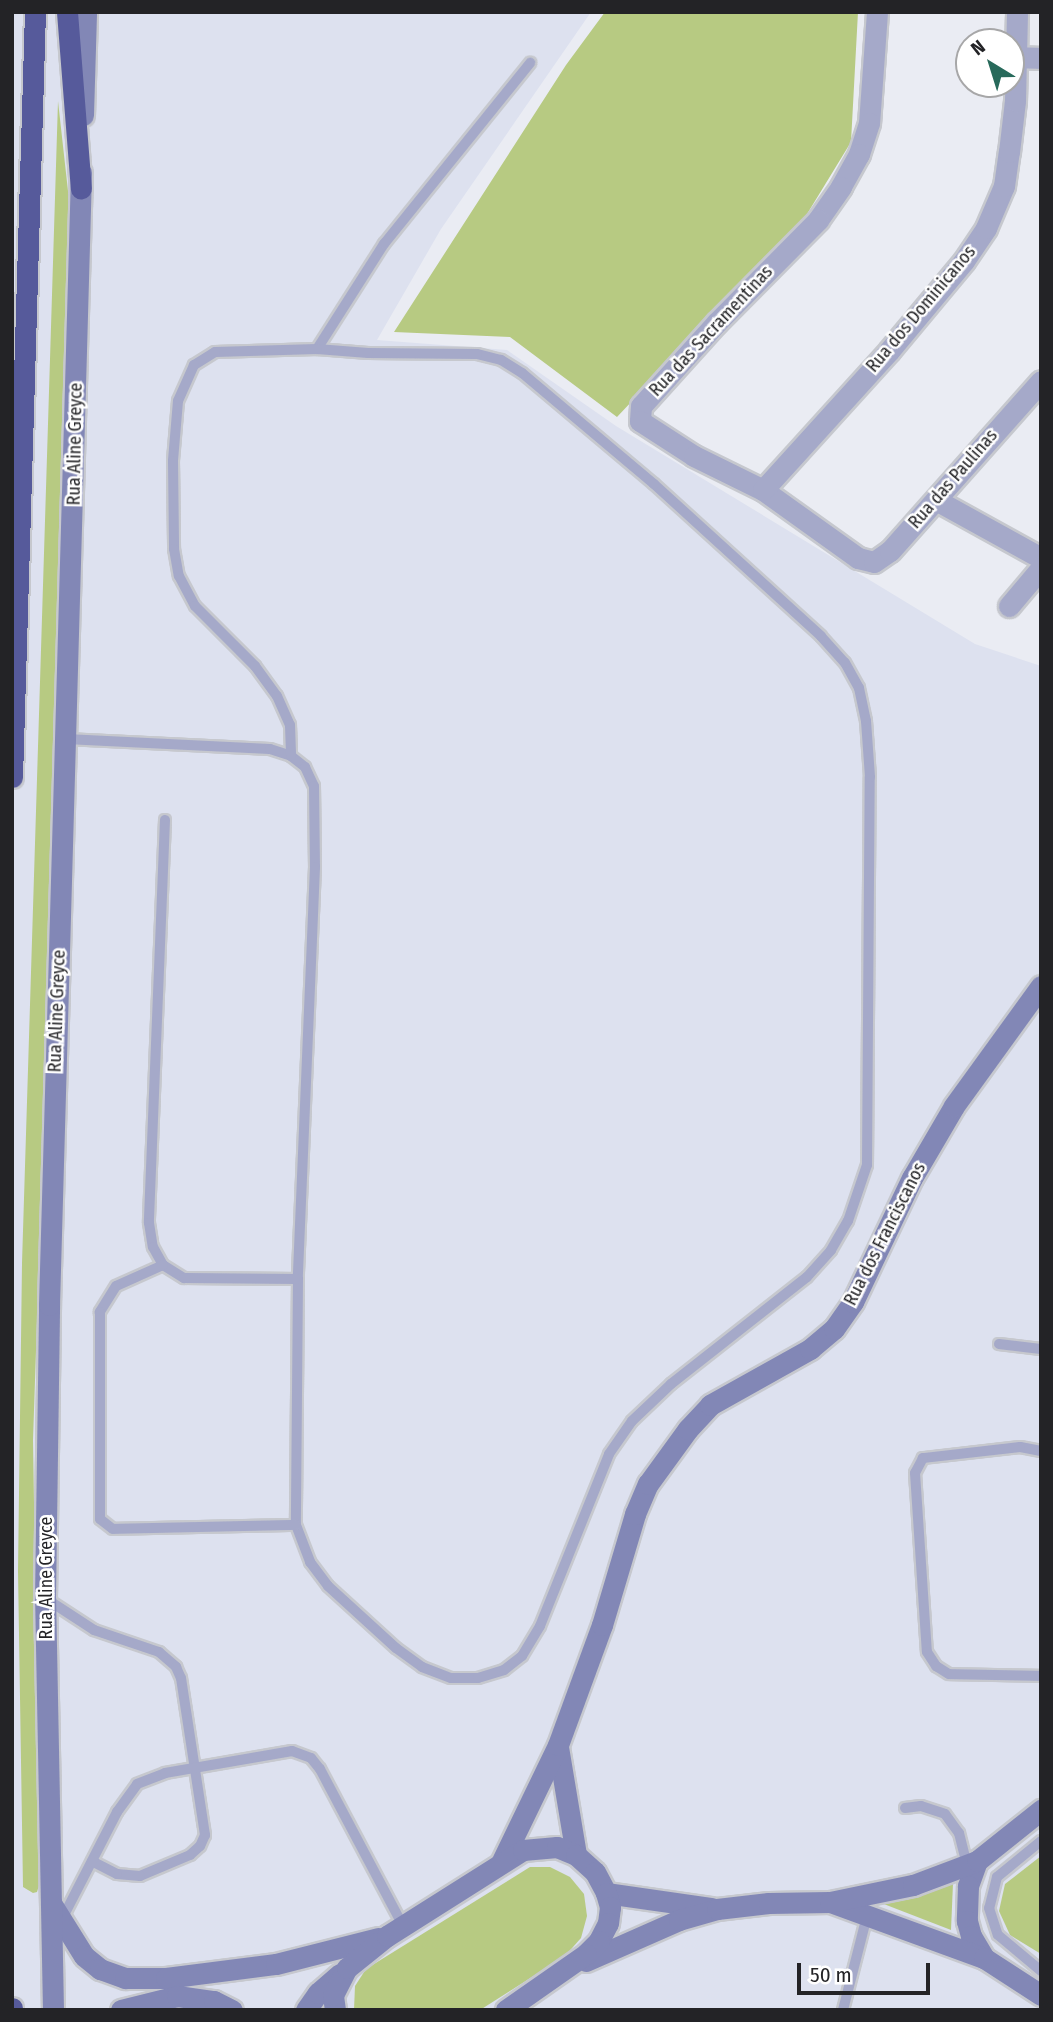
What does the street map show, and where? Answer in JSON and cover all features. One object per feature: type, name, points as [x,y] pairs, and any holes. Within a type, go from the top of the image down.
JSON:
[{"type":"highway","points":[[12,777],[35,12]]},
{"type":"highway","points":[[67,12],[81,188]]},
{"type":"main road","name":"Rua Aline Greyce","points":[[53,2010],[45,1598],[48,1305],[86,12]]},
{"type":"main road","name":"Rua dos Franciscanos","points":[[500,1863],[558,1745],[602,1625],[635,1514],[648,1484],[681,1438],[710,1405],[810,1349],[834,1329],[853,1302],[912,1178],[954,1106],[1041,986]]},
{"type":"main road","name":"Rua dos Franciscanos","points":[[558,1745],[560,1772],[576,1855]]},
{"type":"main road","points":[[606,1892],[717,1909],[830,1902],[913,1885],[972,1863],[1041,1810]]},
{"type":"main road","points":[[306,2010],[318,1993],[395,1931],[523,1850],[540,1846],[557,1847],[576,1855],[596,1872],[610,1907],[608,1923],[598,1941],[565,1970],[506,2010]]},
{"type":"main road","points":[[972,1863],[967,1921],[971,1936],[984,1958]]},
{"type":"main road","points":[[49,1899],[84,1956],[100,1969],[125,1978],[166,1978],[276,1964],[395,1931]]},
{"type":"main road","points":[[830,1902],[984,1958],[1041,1995]]},
{"type":"main road","points":[[565,1970],[648,1932],[717,1909]]},
{"type":"main road","points":[[335,2010],[333,1995],[347,1968]]},
{"type":"main road","points":[[121,2010],[177,1996],[215,2001],[233,2010]]},
{"type":"street","name":"Rua das Sacramentinas","points":[[858,558],[763,490],[694,456],[645,426],[640,421],[639,410],[717,321],[817,220],[841,187],[859,154],[869,123],[877,12]]},
{"type":"street","name":"Rua dos Dominicanos","points":[[763,490],[889,351],[964,261],[986,228],[1004,186],[1015,98]]},
{"type":"street","name":"Rua das Paulinas","points":[[858,558],[877,561],[936,500],[1041,381]]},
{"type":"street","points":[[936,500],[1041,558]]},
{"type":"street","points":[[1009,607],[1041,568]]},
{"type":"lane","points":[[317,349],[384,244],[530,63]]},
{"type":"lane","points":[[66,739],[270,749],[291,756],[304,767],[314,786],[315,867],[298,1279],[296,1525],[310,1562],[328,1586],[387,1640],[422,1667],[451,1678],[478,1678],[504,1670],[522,1656],[540,1626],[609,1454],[632,1421],[671,1384],[807,1278],[831,1250],[848,1221],[867,1166],[870,777],[866,721],[859,688],[845,663],[821,636],[654,484],[522,373],[501,360],[477,355],[317,349],[215,352],[200,360],[188,374],[177,401],[173,461],[174,549],[179,576],[195,606],[255,666],[277,696],[290,725],[291,756]]},
{"type":"lane","points":[[165,820],[149,1223],[153,1247],[163,1265],[184,1278],[298,1279]]},
{"type":"lane","points":[[163,1265],[116,1286],[100,1312],[100,1519],[113,1529],[296,1525]]},
{"type":"lane","points":[[999,1344],[1041,1349]]},
{"type":"lane","points":[[1041,1451],[1020,1447],[923,1458],[915,1473],[927,1653],[936,1666],[948,1674],[1041,1676]]},
{"type":"lane","points":[[45,1598],[94,1630],[159,1652],[176,1667],[181,1678],[205,1835],[200,1846],[190,1856],[140,1876],[117,1874],[92,1861]]},
{"type":"lane","points":[[61,1922],[126,1796],[137,1784],[148,1777],[196,1766],[292,1751],[311,1758],[395,1931]]},
{"type":"lane","points":[[905,1808],[921,1806],[944,1814],[959,1833],[972,1863]]},
{"type":"lane","points":[[1041,1841],[998,1877],[989,1908],[998,1935],[1041,1971]]},
{"type":"lane","points":[[843,2010],[867,1916]]},
{"type":"shaded area","points":[[12,12],[591,12],[441,229],[377,340],[507,350],[616,426],[975,644],[1041,666],[1041,2010],[12,2010]]},
{"type":"green space","points":[[605,12],[858,12],[851,142],[804,219],[617,417],[510,337],[394,332],[566,65]]},
{"type":"green space","points":[[58,101],[69,200],[59,665],[33,1440],[40,1882],[37,1892],[33,1893],[23,1887],[18,1571],[22,1263]]},
{"type":"green space","points":[[1041,1856],[1041,1954],[1010,1935],[999,1911],[1005,1884]]},
{"type":"green space","points":[[530,1867],[550,1867],[570,1877],[584,1894],[587,1916],[581,1938],[565,1956],[480,2010],[354,2010],[355,1986],[366,1969]]},
{"type":"green space","points":[[953,1883],[951,1930],[876,1901]]}]
